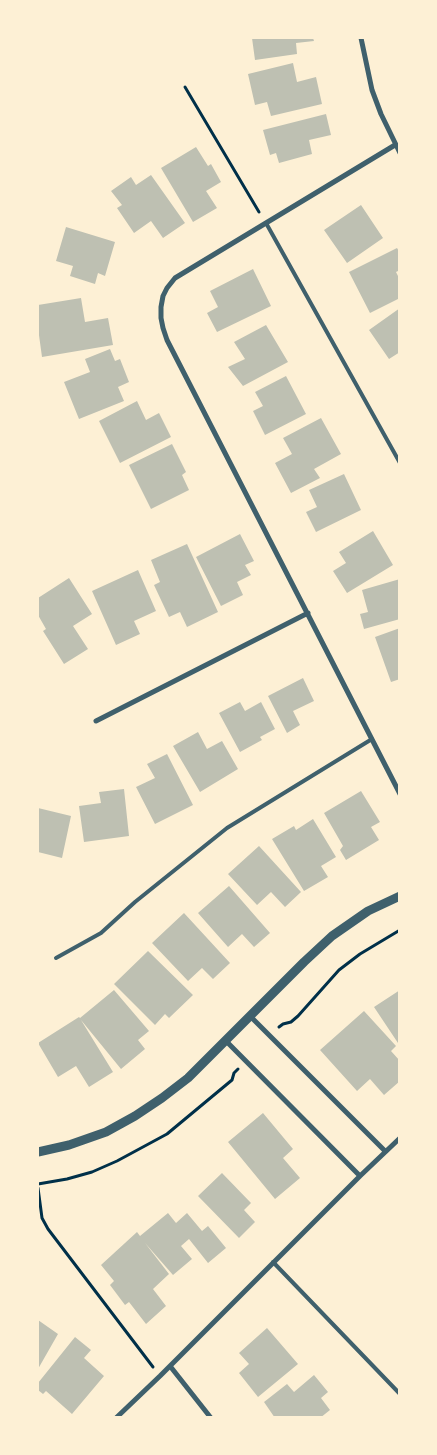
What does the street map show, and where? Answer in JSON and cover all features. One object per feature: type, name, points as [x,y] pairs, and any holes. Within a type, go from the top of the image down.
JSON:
[{"type":"street","points":[[361,38],[372,90],[400,153]]},
{"type":"street","points":[[395,145],[175,278],[163,296],[161,318],[162,328],[167,340],[400,794]]},
{"type":"street","points":[[96,721],[308,614]]},
{"type":"street","points":[[38,1152],[69,1145],[106,1132],[135,1116],[188,1078],[332,936],[368,911],[400,896]]},
{"type":"street","points":[[250,1016],[385,1151]]},
{"type":"street","points":[[226,1041],[360,1176]]},
{"type":"street","points":[[116,1418],[400,1138]]},
{"type":"street","points":[[170,1366],[211,1418]]},
{"type":"lane","points":[[266,223],[400,463]]},
{"type":"lane","points":[[56,958],[101,934],[135,902],[226,828],[372,738]]},
{"type":"lane","points":[[274,1262],[400,1394]]},
{"type":"path","points":[[185,87],[266,223]]},
{"type":"path","points":[[270,1036],[282,1024],[291,1022],[298,1016],[339,970],[360,954],[400,930]]},
{"type":"path","points":[[160,1376],[48,1229],[42,1218],[38,1186],[67,1180],[117,1162],[166,1134],[232,1080],[234,1073],[245,1062]]},
{"type":"building","points":[[252,38],[313,38],[314,41],[296,43],[297,54],[255,60]]},
{"type":"building","points":[[293,63],[297,82],[316,77],[322,104],[271,116],[267,102],[255,105],[248,74]]},
{"type":"building","points":[[326,114],[331,135],[309,140],[312,154],[279,163],[276,153],[270,155],[263,130]]},
{"type":"building","points":[[196,147],[208,166],[211,164],[221,182],[206,191],[217,208],[193,222],[161,168]]},
{"type":"building","points":[[151,175],[185,223],[163,238],[151,221],[134,233],[117,208],[122,205],[111,191],[131,177],[136,185]]},
{"type":"building","points":[[361,205],[383,238],[347,263],[324,230]]},
{"type":"building","points":[[66,227],[115,242],[105,276],[98,273],[95,284],[70,276],[73,266],[56,261]]},
{"type":"building","points":[[397,248],[400,253],[400,270],[396,272],[400,280],[400,298],[370,313],[349,272]]},
{"type":"building","points":[[253,269],[271,306],[217,332],[207,313],[218,307],[210,291]]},
{"type":"building","points":[[81,298],[85,322],[108,318],[113,345],[42,357],[38,328],[38,305]]},
{"type":"building","points":[[400,308],[400,352],[389,359],[369,330]]},
{"type":"building","points":[[266,325],[288,362],[243,386],[228,367],[245,359],[234,342]]},
{"type":"building","points":[[110,349],[115,361],[120,359],[129,382],[118,387],[124,401],[79,419],[64,382],[90,372],[85,359]]},
{"type":"building","points":[[286,376],[306,414],[265,435],[253,411],[263,406],[255,392]]},
{"type":"building","points":[[137,401],[146,420],[159,413],[171,437],[120,463],[99,421]]},
{"type":"building","points":[[321,418],[341,454],[314,469],[320,478],[291,493],[275,463],[292,454],[283,438]]},
{"type":"building","points":[[172,444],[186,472],[182,475],[189,490],[151,509],[129,465]]},
{"type":"building","points":[[344,474],[361,510],[316,532],[306,512],[317,507],[309,490]]},
{"type":"building","points":[[373,531],[393,565],[347,593],[333,571],[346,563],[339,552]]},
{"type":"building","points":[[240,534],[254,561],[245,565],[251,575],[237,582],[243,595],[221,606],[196,557]]},
{"type":"building","points":[[187,544],[218,612],[187,627],[180,612],[169,617],[154,585],[160,582],[151,560]]},
{"type":"building","points":[[138,570],[156,611],[134,621],[140,634],[116,645],[92,591]]},
{"type":"building","points":[[69,578],[92,614],[73,626],[88,649],[64,664],[43,631],[46,629],[38,615],[38,598]]},
{"type":"building","points":[[400,579],[400,619],[364,629],[360,614],[368,612],[362,590]]},
{"type":"building","points":[[400,628],[400,679],[391,682],[375,637]]},
{"type":"building","points":[[303,678],[314,701],[293,711],[300,725],[287,733],[268,696]]},
{"type":"building","points":[[240,702],[245,711],[261,702],[275,729],[260,737],[262,740],[240,752],[219,713]]},
{"type":"building","points":[[198,732],[207,749],[222,741],[238,769],[200,792],[173,746]]},
{"type":"building","points":[[167,754],[193,805],[155,824],[136,787],[155,778],[147,764]]},
{"type":"building","points":[[124,789],[129,836],[84,842],[79,806],[101,803],[99,792]]},
{"type":"building","points":[[361,791],[380,822],[371,827],[379,840],[346,860],[340,850],[343,846],[324,813]]},
{"type":"building","points":[[38,808],[71,816],[62,858],[38,852]]},
{"type":"building","points":[[313,819],[336,857],[321,866],[328,877],[304,891],[272,839],[294,826],[296,830]]},
{"type":"building","points":[[259,846],[301,892],[285,907],[271,892],[257,905],[228,874]]},
{"type":"building","points":[[229,886],[270,933],[254,947],[242,934],[228,947],[198,913]]},
{"type":"building","points":[[184,913],[230,963],[213,979],[202,968],[188,981],[152,943]]},
{"type":"building","points":[[148,951],[193,995],[169,1018],[165,1014],[155,1025],[114,984]]},
{"type":"building","points":[[114,990],[149,1031],[138,1040],[145,1049],[121,1069],[81,1020],[113,1072],[89,1087],[76,1066],[58,1077],[38,1043],[80,1018]]},
{"type":"building","points":[[400,990],[400,1041],[398,1043],[374,1007]]},
{"type":"building","points":[[364,1011],[396,1046],[391,1051],[400,1061],[400,1081],[384,1095],[370,1079],[357,1091],[320,1050]]},
{"type":"building","points":[[263,1113],[293,1149],[283,1158],[300,1178],[275,1199],[228,1142]]},
{"type":"building","points":[[222,1173],[251,1203],[244,1210],[255,1222],[239,1238],[198,1196]]},
{"type":"building","points":[[168,1213],[176,1223],[187,1213],[202,1231],[208,1226],[226,1248],[208,1263],[189,1239],[181,1246],[192,1259],[173,1275],[145,1243],[169,1274],[153,1289],[166,1306],[146,1324],[129,1302],[125,1305],[110,1285],[114,1281],[101,1265],[137,1232],[140,1236]]},
{"type":"building","points":[[38,1320],[58,1334],[38,1369]]},
{"type":"building","points":[[267,1328],[298,1364],[258,1397],[239,1373],[249,1364],[239,1353]]},
{"type":"building","points":[[75,1337],[91,1350],[84,1358],[104,1376],[72,1414],[46,1391],[43,1394],[38,1390],[38,1383]]},
{"type":"building","points":[[314,1375],[328,1392],[321,1398],[330,1410],[320,1418],[275,1418],[264,1402],[287,1384],[294,1392]]}]
